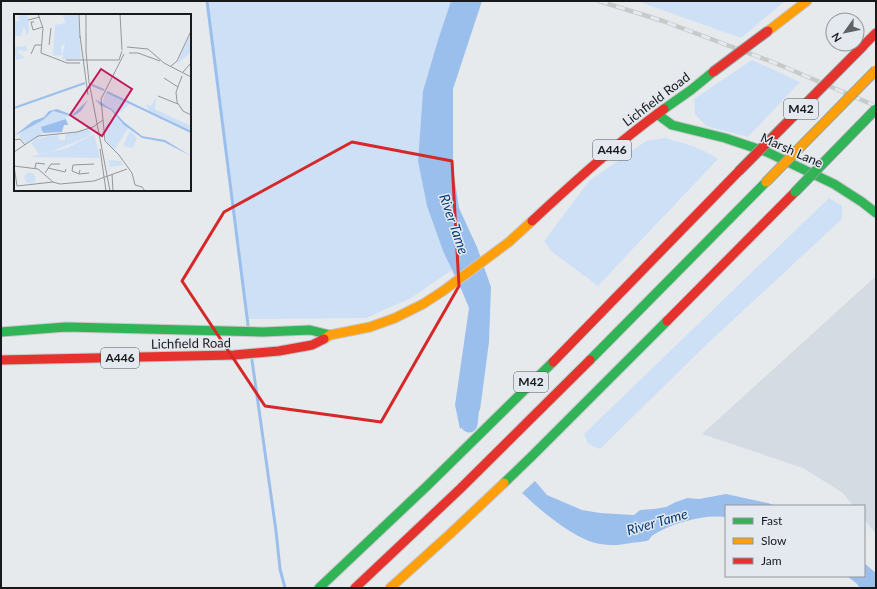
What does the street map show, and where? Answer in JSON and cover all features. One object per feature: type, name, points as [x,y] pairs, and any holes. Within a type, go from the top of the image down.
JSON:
[{"type":"main road","name":"Lichfield Road","points":[[1,360],[238,355],[266,353],[312,345],[330,335],[370,327],[395,318],[443,292],[509,242],[583,174],[642,125],[691,90],[808,1]]},
{"type":"main road","name":"M42","points":[[319,588],[462,452],[876,33]]},
{"type":"main road","points":[[355,588],[432,516],[566,384],[876,70]]},
{"type":"main road","points":[[670,105],[689,129]]},
{"type":"main road","points":[[390,588],[450,534],[532,456],[876,109]]},
{"type":"main road","name":"Marsh Lane","points":[[657,114],[672,125],[725,138],[767,152],[834,184],[876,213]]},
{"type":"main road","name":"Lichfield Road","points":[[1,332],[66,327],[263,332],[310,330],[330,335]]},
{"type":"main road","points":[[410,582],[450,534]]},
{"type":"highlighted area","points":[[352,142],[452,161],[459,286],[381,422],[265,406],[182,281],[224,212]]},
{"type":"shaded area","points":[[207,1],[451,1],[423,91],[418,161],[427,206],[443,251],[452,270],[411,298],[366,318],[247,319]]},
{"type":"shaded area","points":[[637,1],[785,1],[741,38]]},
{"type":"shaded area","points":[[752,60],[800,82],[748,137],[706,126],[695,114],[694,99]]},
{"type":"shaded area","points":[[665,138],[699,149],[718,159],[598,286],[551,251],[544,241],[589,181],[646,141]]},
{"type":"shaded area","points":[[829,198],[842,206],[842,219],[705,346],[600,449],[588,444],[584,434]]},
{"type":"shaded area","points":[[876,276],[876,534],[865,520],[865,505],[852,505],[843,493],[803,468],[702,434]]},
{"type":"water","points":[[451,1],[482,1],[453,89],[453,169],[459,208],[477,247],[491,287],[489,342],[480,410],[460,429],[455,405],[469,308],[443,251],[427,206],[418,161],[423,91]]},
{"type":"water","points":[[535,481],[547,495],[582,510],[600,513],[634,515],[640,510],[666,507],[687,498],[699,499],[726,494],[773,505],[725,505],[725,517],[717,516],[698,518],[678,523],[653,535],[649,540],[645,541],[620,545],[604,545],[580,537],[569,531],[538,508],[522,493]]},
{"type":"water","points":[[865,564],[876,573],[876,588],[860,588],[848,577],[865,577]]},
{"type":"waterway","points":[[207,1],[248,325]]},
{"type":"waterway","points":[[252,360],[280,569],[285,588]]},
{"type":"waterway","name":"River Tame","points":[[469,424],[472,397]]},
{"type":"railway","points":[[599,1],[663,21],[775,63],[876,106]]},
{"type":"traffic: fast","points":[[664,109],[713,72]]},
{"type":"traffic: fast","points":[[795,192],[876,109]]},
{"type":"traffic: fast","points":[[657,114],[672,125],[725,138],[767,152],[834,184],[876,213]]},
{"type":"traffic: fast","points":[[590,360],[766,182]]},
{"type":"traffic: fast","points":[[504,483],[667,321]]},
{"type":"traffic: fast","points":[[1,332],[66,327],[263,332],[310,330],[330,335]]},
{"type":"traffic: fast","points":[[319,588],[427,486],[553,362]]},
{"type":"traffic: slow","points":[[768,31],[807,1]]},
{"type":"traffic: slow","points":[[766,182],[876,70]]},
{"type":"traffic: slow","points":[[324,339],[330,335],[370,327],[395,318],[423,304],[509,242],[532,221]]},
{"type":"traffic: slow","points":[[390,588],[504,483]]},
{"type":"traffic: jam","points":[[713,72],[768,31]]},
{"type":"traffic: jam","points":[[865,44],[876,33]]},
{"type":"traffic: jam","points":[[739,171],[857,52]]},
{"type":"traffic: jam","points":[[532,221],[580,177],[664,109]]},
{"type":"traffic: jam","points":[[553,362],[739,171]]},
{"type":"traffic: jam","points":[[667,321],[795,192]]},
{"type":"traffic: jam","points":[[1,360],[234,355],[279,351],[312,345],[324,339]]},
{"type":"traffic: jam","points":[[355,588],[460,489],[590,360]]}]
